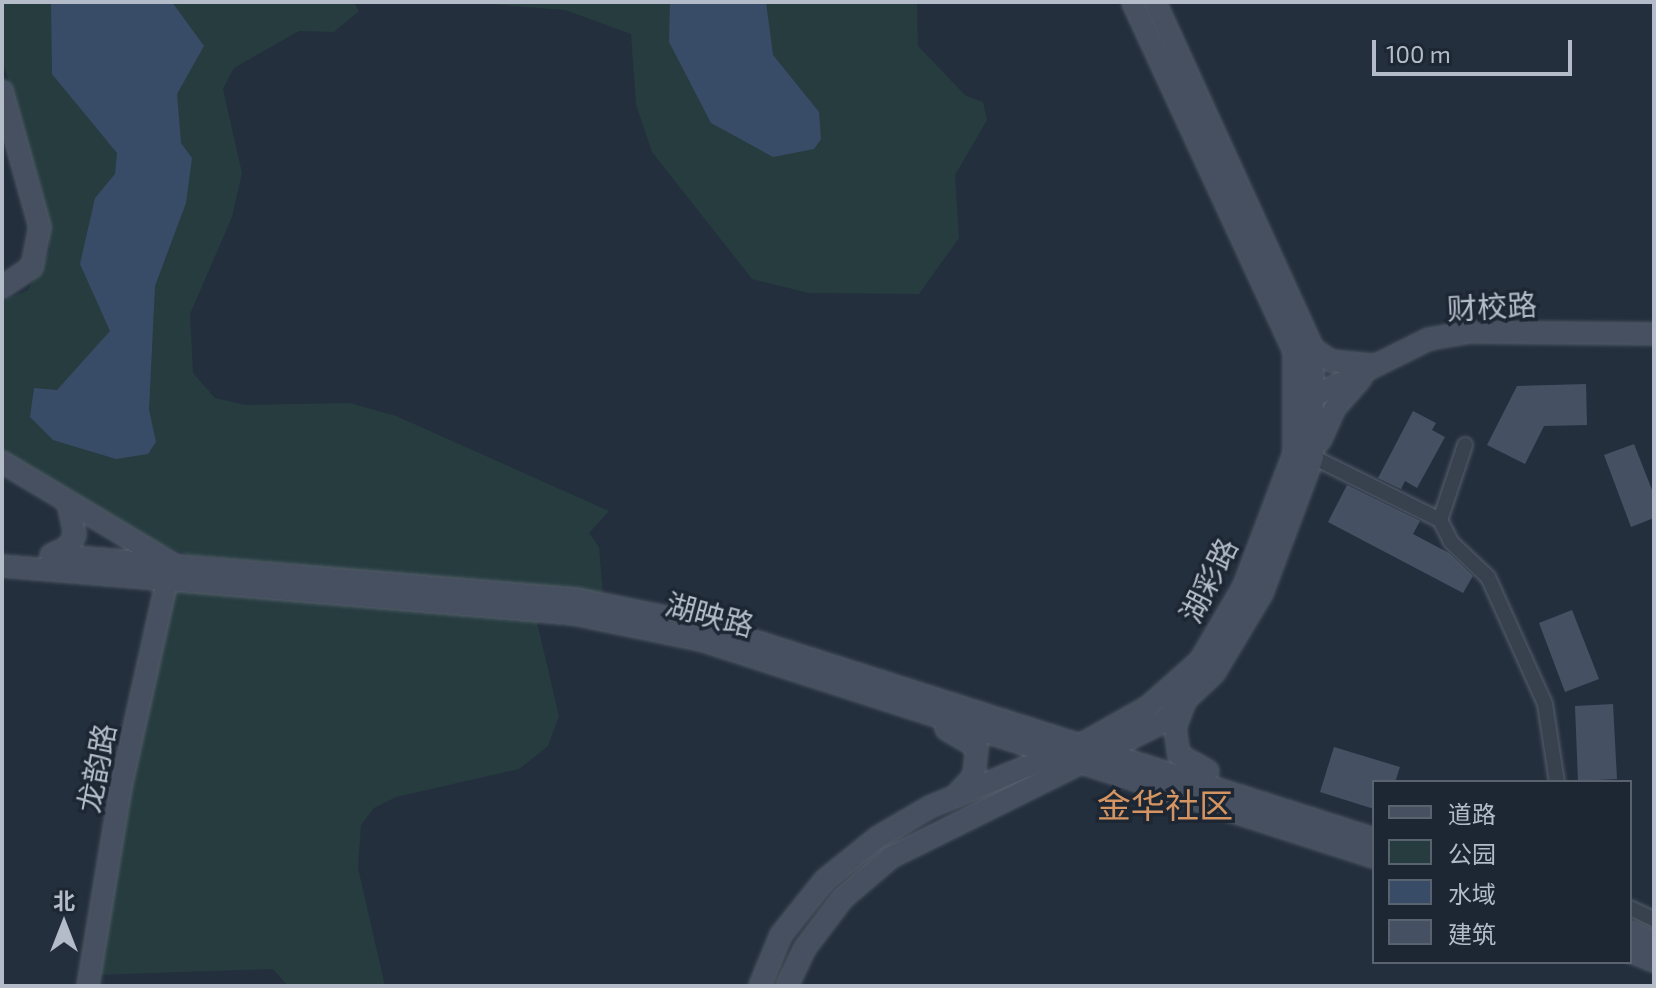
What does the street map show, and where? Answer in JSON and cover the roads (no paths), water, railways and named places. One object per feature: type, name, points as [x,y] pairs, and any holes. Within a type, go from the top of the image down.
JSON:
[{"type":"main road","name":"湖彩路","points":[[1109,750],[1161,723],[1214,673],[1262,593],[1313,457],[1308,399],[1270,287],[1133,2]]},
{"type":"main road","name":"湖彩路","points":[[787,986],[805,948],[843,898],[891,857],[940,827],[1086,752],[1148,707],[1200,661],[1244,586],[1294,454],[1308,399],[1313,349],[1155,2]]},
{"type":"main road","points":[[2,91],[40,227],[32,267],[2,287]]},
{"type":"main road","name":"财校路","points":[[1308,399],[1429,339],[1470,332],[1654,334]]},
{"type":"main road","points":[[1313,349],[1331,361],[1376,365]]},
{"type":"main road","points":[[1313,457],[1334,409],[1376,365]]},
{"type":"main road","points":[[2,462],[169,570]]},
{"type":"main road","points":[[50,555],[68,547],[75,535],[68,502]]},
{"type":"main road","name":"湖映路","points":[[2,552],[574,614],[701,640],[1061,753]]},
{"type":"main road","name":"湖映路","points":[[2,566],[169,570],[577,599],[704,625],[1086,752],[1372,856]]},
{"type":"main road","name":"龙韵路","points":[[88,986],[121,787],[169,570]]},
{"type":"main road","points":[[1186,700],[1175,728],[1179,755],[1233,780],[1259,801]]},
{"type":"main road","points":[[898,701],[977,747],[974,776],[953,798]]},
{"type":"main road","name":"湖映路","points":[[1086,752],[1109,750],[1372,838]]},
{"type":"main road","name":"湖彩路","points":[[760,986],[781,935],[825,880],[877,838],[953,798],[1061,753],[1086,752]]},
{"type":"main road","points":[[1632,933],[1654,942]]},
{"type":"main road","points":[[1632,952],[1654,961]]},
{"type":"street","points":[[1440,520],[1465,445]]},
{"type":"street","points":[[1313,457],[1440,520],[1451,542],[1488,577],[1545,704],[1557,780]]},
{"type":"street","points":[[1632,909],[1654,919]]},
{"type":"water","points":[[51,2],[172,2],[204,46],[177,94],[181,143],[192,158],[186,203],[155,286],[149,410],[156,442],[148,454],[116,459],[53,440],[30,417],[34,388],[57,390],[110,331],[80,264],[95,198],[115,174],[117,153],[52,74]]},
{"type":"water","points":[[670,2],[766,2],[773,55],[819,112],[821,139],[814,149],[773,157],[711,123],[669,42]]},
{"type":"district","name":"金华社区","points":[[1165,805]]}]
